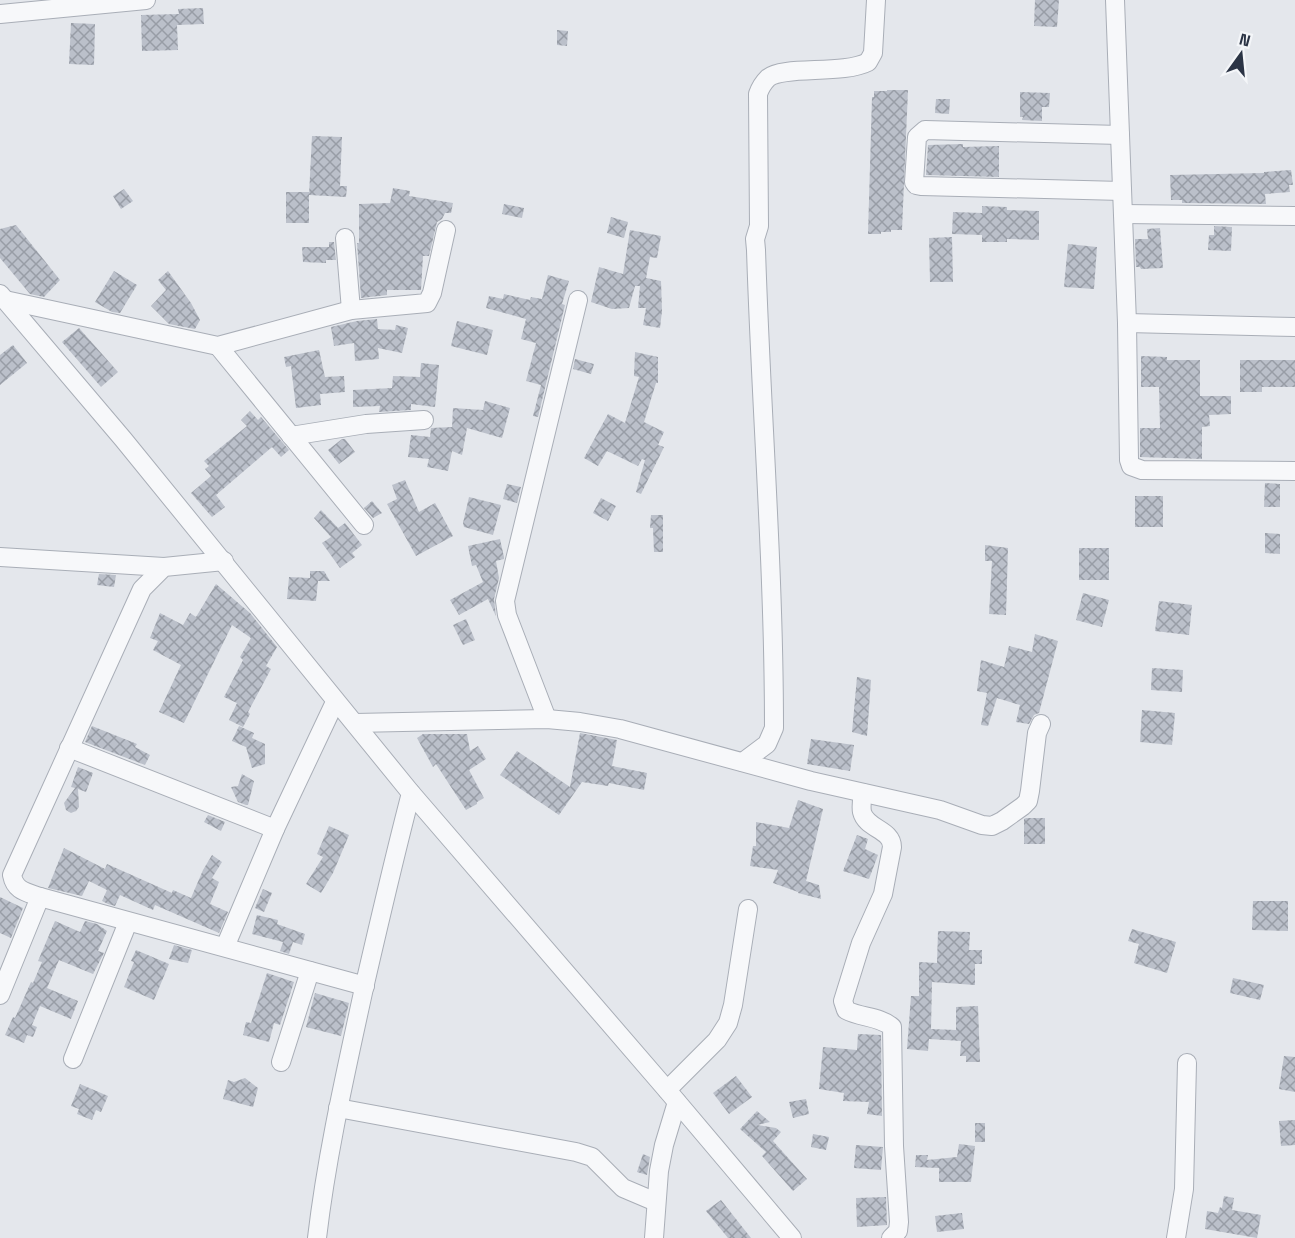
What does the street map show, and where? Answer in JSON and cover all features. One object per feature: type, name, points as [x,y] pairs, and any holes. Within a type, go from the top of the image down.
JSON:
[{"type":"street","points":[[0,14],[73,3],[146,0]]},
{"type":"street","points":[[743,762],[767,744],[774,728],[768,489],[755,239],[759,226],[758,94],[769,77],[779,73],[829,70],[868,62],[873,54],[876,0]]},
{"type":"street","points":[[1115,0],[1131,466],[1142,470],[1295,471]]},
{"type":"street","points":[[1120,135],[925,130],[917,137],[914,182],[921,186],[1122,191]]},
{"type":"street","points":[[1123,214],[1295,216]]},
{"type":"street","points":[[3,297],[218,346],[351,310],[427,303],[432,293],[446,230]]},
{"type":"street","points":[[345,237],[351,310]]},
{"type":"street","points":[[3,297],[224,561],[335,702],[355,723],[411,793],[792,1238]]},
{"type":"street","points":[[547,719],[507,615],[505,601],[578,300]]},
{"type":"street","points":[[1127,323],[1295,327]]},
{"type":"street","points":[[218,346],[364,525]]},
{"type":"street","points":[[291,436],[346,426],[424,420]]},
{"type":"street","points":[[0,557],[164,567],[224,561]]},
{"type":"street","points":[[164,567],[142,589],[12,875],[13,884],[19,890],[40,897],[365,986]]},
{"type":"street","points":[[225,947],[275,829],[335,702]]},
{"type":"street","points":[[355,723],[547,719],[580,722],[620,729],[810,781],[912,803],[982,825],[992,826],[1028,801],[1037,733],[1041,724]]},
{"type":"street","points":[[69,748],[275,829]]},
{"type":"street","points":[[316,1238],[338,1108],[375,936],[411,793]]},
{"type":"street","points":[[863,793],[864,817],[888,835],[892,841],[892,847],[883,894],[861,943],[843,1001],[846,1010],[853,1014],[885,1022],[892,1027],[894,1146],[899,1222],[898,1231],[891,1238]]},
{"type":"street","points":[[0,995],[40,897]]},
{"type":"street","points":[[654,1238],[656,1202],[672,1096],[728,1023],[733,1005],[748,909]]},
{"type":"street","points":[[73,1059],[128,922]]},
{"type":"street","points":[[280,1062],[310,971]]},
{"type":"street","points":[[1176,1238],[1184,1189],[1187,1063]]},
{"type":"street","points":[[338,1108],[576,1152],[592,1157],[623,1188],[656,1202]]},
{"type":"building","points":[[1035,0],[1059,0],[1057,27],[1034,26]]},
{"type":"building","points":[[203,8],[204,24],[177,25],[178,50],[142,51],[141,15],[179,14],[178,9]]},
{"type":"building","points":[[71,23],[95,24],[94,65],[69,64]]},
{"type":"building","points":[[557,30],[568,31],[567,46],[557,45]]},
{"type":"building","points":[[908,90],[902,230],[868,234],[872,97],[874,97],[874,91]]},
{"type":"building","points":[[1020,92],[1050,93],[1049,107],[1042,107],[1042,121],[1022,120]]},
{"type":"building","points":[[936,99],[950,99],[949,114],[935,113]]},
{"type":"building","points":[[312,136],[342,137],[340,186],[347,186],[346,197],[309,195]]},
{"type":"building","points":[[963,144],[963,147],[999,146],[999,177],[926,175],[928,145]]},
{"type":"building","points":[[1291,170],[1293,185],[1289,185],[1290,192],[1265,194],[1266,204],[1182,203],[1182,200],[1171,200],[1170,175],[1264,173]]},
{"type":"building","points":[[393,188],[410,191],[409,196],[453,203],[451,213],[445,213],[437,222],[429,256],[423,256],[421,290],[387,290],[387,295],[361,298],[357,243],[359,243],[359,204],[390,203]]},
{"type":"building","points":[[124,189],[133,201],[121,209],[113,196]]},
{"type":"building","points":[[286,192],[309,192],[309,223],[286,223]]},
{"type":"building","points":[[504,204],[524,208],[522,218],[502,214]]},
{"type":"building","points":[[982,206],[1007,207],[1007,210],[1039,211],[1039,240],[1007,239],[1007,242],[982,242],[982,235],[952,234],[953,212],[982,213]]},
{"type":"building","points":[[611,217],[628,222],[624,238],[607,233]]},
{"type":"building","points":[[16,225],[60,280],[44,297],[30,294],[0,258],[0,229]]},
{"type":"building","points":[[1214,226],[1232,227],[1231,251],[1208,250],[1209,235],[1214,235]]},
{"type":"building","points":[[1160,228],[1163,268],[1141,269],[1136,267],[1135,239],[1148,239],[1147,229]]},
{"type":"building","points":[[630,230],[661,236],[657,258],[650,257],[646,278],[661,281],[660,328],[643,325],[646,308],[638,308],[640,286],[635,286],[629,308],[612,309],[591,302],[599,267],[623,274]]},
{"type":"building","points":[[952,237],[953,282],[930,282],[929,238]]},
{"type":"building","points":[[329,242],[334,242],[336,260],[326,260],[326,263],[303,262],[302,247],[329,247]]},
{"type":"building","points":[[1068,244],[1097,247],[1094,289],[1064,287]]},
{"type":"building","points":[[114,271],[137,285],[120,313],[112,312],[95,302]]},
{"type":"building","points":[[168,271],[200,320],[195,329],[169,324],[151,306],[166,290],[158,280]]},
{"type":"building","points":[[548,275],[569,281],[538,417],[533,416],[541,385],[526,381],[536,343],[521,339],[526,319],[486,308],[489,296],[503,299],[504,294],[530,300],[531,297],[542,299]]},
{"type":"building","points":[[377,319],[378,329],[395,330],[396,325],[408,328],[402,353],[378,348],[379,359],[355,361],[354,343],[334,346],[331,327]]},
{"type":"building","points":[[457,321],[493,330],[487,355],[451,346]]},
{"type":"building","points":[[79,328],[118,372],[101,387],[62,342]]},
{"type":"building","points":[[13,345],[27,363],[0,385],[0,355]]},
{"type":"building","points":[[319,350],[325,377],[344,376],[345,392],[320,394],[321,405],[296,408],[291,366],[286,367],[284,357]]},
{"type":"building","points":[[635,352],[658,357],[658,383],[656,383],[644,422],[664,432],[658,445],[664,447],[641,494],[636,492],[645,460],[642,459],[638,466],[607,451],[598,466],[584,458],[608,414],[625,423],[639,377],[634,376]]},
{"type":"building","points":[[1141,356],[1167,357],[1167,360],[1200,360],[1200,396],[1231,396],[1231,414],[1209,415],[1210,426],[1202,427],[1202,459],[1140,457],[1140,428],[1160,428],[1159,387],[1141,387]]},
{"type":"building","points":[[575,359],[594,364],[591,374],[573,369]]},
{"type":"building","points":[[1240,360],[1295,360],[1295,387],[1262,387],[1262,392],[1240,392]]},
{"type":"building","points":[[421,363],[439,365],[435,407],[411,404],[411,410],[379,412],[380,406],[353,407],[353,390],[392,388],[393,376],[420,377]]},
{"type":"building","points":[[485,401],[510,408],[502,438],[467,428],[462,455],[452,451],[448,471],[427,467],[429,459],[408,457],[411,435],[430,437],[431,428],[452,427],[453,408],[483,410]]},
{"type":"building","points":[[250,411],[258,420],[261,417],[289,450],[281,457],[272,447],[216,495],[225,507],[212,517],[191,493],[211,476],[205,469],[209,466],[204,461],[247,426],[241,420]]},
{"type":"building","points":[[345,439],[355,452],[339,464],[328,450]]},
{"type":"building","points":[[405,480],[419,512],[435,503],[453,536],[416,556],[387,504],[397,499],[392,485]]},
{"type":"building","points":[[1265,483],[1280,484],[1280,507],[1264,507]]},
{"type":"building","points":[[507,484],[521,487],[517,503],[503,499]]},
{"type":"building","points":[[1135,496],[1163,496],[1163,527],[1135,527]]},
{"type":"building","points":[[469,497],[501,505],[493,535],[464,527]]},
{"type":"building","points":[[601,498],[616,506],[608,521],[593,513]]},
{"type":"building","points":[[372,501],[382,513],[373,518],[364,508]]},
{"type":"building","points":[[321,510],[338,528],[345,523],[362,545],[352,553],[355,557],[340,568],[322,543],[331,537],[314,518]]},
{"type":"building","points":[[651,515],[663,515],[663,552],[654,552],[653,528],[650,528]]},
{"type":"building","points":[[1265,533],[1280,534],[1280,554],[1265,553]]},
{"type":"building","points":[[500,539],[504,559],[496,561],[499,578],[494,599],[496,616],[488,599],[459,615],[450,600],[483,582],[476,565],[472,566],[468,546]]},
{"type":"building","points":[[985,545],[1008,548],[1006,615],[989,614],[992,561],[985,561]]},
{"type":"building","points":[[1079,548],[1109,548],[1109,580],[1079,580]]},
{"type":"building","points":[[310,571],[324,571],[330,581],[318,581],[316,601],[287,599],[289,577],[310,578]]},
{"type":"building","points":[[99,574],[116,575],[114,587],[97,585]]},
{"type":"building","points":[[216,584],[250,613],[277,647],[266,666],[271,669],[248,712],[250,714],[243,727],[229,720],[237,703],[224,697],[243,660],[240,657],[251,638],[232,625],[184,723],[159,712],[181,665],[153,650],[158,641],[150,638],[160,613],[183,625],[190,613],[196,617]]},
{"type":"building","points":[[1083,593],[1109,600],[1102,627],[1076,620]]},
{"type":"building","points":[[1159,601],[1192,605],[1189,635],[1155,631]]},
{"type":"building","points":[[466,619],[475,640],[463,645],[453,625]]},
{"type":"building","points":[[1035,634],[1058,641],[1039,713],[1034,715],[1029,724],[1016,722],[1020,705],[997,698],[988,726],[981,725],[987,693],[977,691],[981,660],[1004,667],[1009,646],[1032,652]]},
{"type":"building","points":[[1152,668],[1183,670],[1182,692],[1151,690]]},
{"type":"building","points":[[857,677],[871,680],[867,736],[852,732]]},
{"type":"building","points":[[1142,710],[1175,713],[1172,745],[1140,742]]},
{"type":"building","points":[[92,726],[137,744],[135,747],[150,755],[145,765],[85,742]]},
{"type":"building","points":[[239,726],[254,733],[252,738],[265,744],[265,764],[252,768],[246,747],[232,741]]},
{"type":"building","points":[[580,733],[617,740],[612,766],[647,773],[644,790],[609,783],[608,786],[582,782],[559,815],[500,775],[517,751],[570,787]]},
{"type":"building","points":[[423,734],[467,734],[470,751],[478,746],[486,759],[469,770],[484,798],[466,810],[436,764],[433,767],[417,738]]},
{"type":"building","points":[[811,739],[854,745],[850,771],[807,764]]},
{"type":"building","points":[[78,767],[93,773],[86,792],[78,789],[79,807],[71,813],[66,810],[64,803],[75,788],[71,787]]},
{"type":"building","points":[[242,774],[254,781],[248,805],[238,802],[231,787],[238,786]]},
{"type":"building","points":[[798,800],[823,809],[806,881],[819,885],[821,899],[773,883],[778,870],[750,866],[753,846],[756,846],[756,822],[789,828]]},
{"type":"building","points":[[208,815],[225,822],[221,831],[204,822]]},
{"type":"building","points":[[1045,818],[1045,844],[1024,844],[1024,819]]},
{"type":"building","points":[[329,826],[349,835],[333,873],[321,893],[306,884],[323,857],[317,854]]},
{"type":"building","points":[[857,835],[868,839],[865,849],[878,855],[869,879],[843,871]]},
{"type":"building","points":[[64,848],[105,869],[107,864],[172,893],[173,890],[191,898],[212,855],[222,862],[212,878],[219,882],[210,904],[228,912],[219,933],[155,905],[153,910],[120,895],[115,906],[108,904],[102,901],[107,890],[89,881],[82,896],[48,888]]},
{"type":"building","points":[[263,889],[272,893],[264,912],[255,908]]},
{"type":"building","points":[[0,897],[23,908],[11,938],[0,933]]},
{"type":"building","points":[[1253,901],[1288,901],[1288,931],[1252,930]]},
{"type":"building","points":[[257,915],[278,920],[277,924],[305,934],[302,945],[293,942],[289,954],[280,951],[283,942],[252,934]]},
{"type":"building","points":[[55,921],[80,932],[85,921],[97,924],[107,931],[98,951],[104,953],[93,974],[59,960],[47,988],[78,1001],[71,1019],[40,1006],[32,1025],[37,1027],[33,1037],[27,1035],[24,1043],[5,1035],[31,982],[33,983],[42,962],[38,961]]},
{"type":"building","points":[[1132,929],[1176,942],[1167,973],[1134,963],[1139,944],[1128,941]]},
{"type":"building","points":[[938,931],[970,932],[969,950],[982,950],[982,964],[975,964],[975,985],[932,982],[931,1029],[956,1030],[956,1007],[978,1006],[980,1062],[966,1062],[966,1056],[960,1056],[961,1041],[929,1039],[928,1051],[907,1049],[911,996],[919,996],[919,962],[937,963]]},
{"type":"building","points":[[174,945],[192,950],[188,963],[169,959]]},
{"type":"building","points":[[136,950],[169,964],[154,1000],[124,987]]},
{"type":"building","points":[[267,973],[294,982],[280,1025],[274,1023],[269,1042],[243,1035],[246,1022],[251,1023]]},
{"type":"building","points":[[1233,978],[1264,985],[1260,1000],[1230,993]]},
{"type":"building","points":[[315,993],[349,1003],[341,1036],[306,1027]]},
{"type":"building","points":[[858,1034],[881,1035],[882,1116],[867,1114],[869,1102],[843,1101],[844,1093],[819,1089],[823,1047],[857,1050]]},
{"type":"building","points":[[1284,1056],[1295,1057],[1295,1092],[1279,1089]]},
{"type":"building","points":[[736,1076],[752,1097],[729,1114],[713,1093]]},
{"type":"building","points":[[245,1078],[258,1088],[253,1107],[223,1099],[228,1080],[234,1082]]},
{"type":"building","points":[[80,1084],[108,1096],[101,1112],[96,1110],[92,1120],[77,1114],[79,1109],[71,1106]]},
{"type":"building","points":[[806,1099],[809,1114],[793,1118],[789,1102]]},
{"type":"building","points":[[757,1111],[770,1122],[757,1125],[776,1128],[781,1132],[773,1141],[807,1179],[793,1191],[762,1156],[766,1152],[740,1129]]},
{"type":"building","points":[[1295,1120],[1295,1145],[1281,1146],[1279,1121]]},
{"type":"building","points":[[975,1123],[985,1123],[985,1142],[975,1142]]},
{"type":"building","points":[[813,1134],[829,1137],[826,1150],[811,1147]]},
{"type":"building","points":[[959,1144],[975,1146],[971,1182],[939,1182],[939,1168],[915,1167],[916,1155],[928,1155],[927,1160],[957,1157]]},
{"type":"building","points":[[856,1145],[883,1147],[881,1170],[854,1168]]},
{"type":"building","points":[[643,1154],[650,1157],[647,1175],[637,1172]]},
{"type":"building","points":[[1224,1196],[1234,1198],[1232,1210],[1261,1215],[1257,1238],[1205,1229],[1207,1211],[1218,1213],[1220,1207],[1222,1208]]},
{"type":"building","points":[[886,1197],[887,1225],[857,1227],[856,1198]]},
{"type":"building","points":[[721,1200],[751,1238],[728,1238],[706,1211]]},
{"type":"building","points":[[962,1213],[964,1229],[937,1232],[935,1216]]}]
